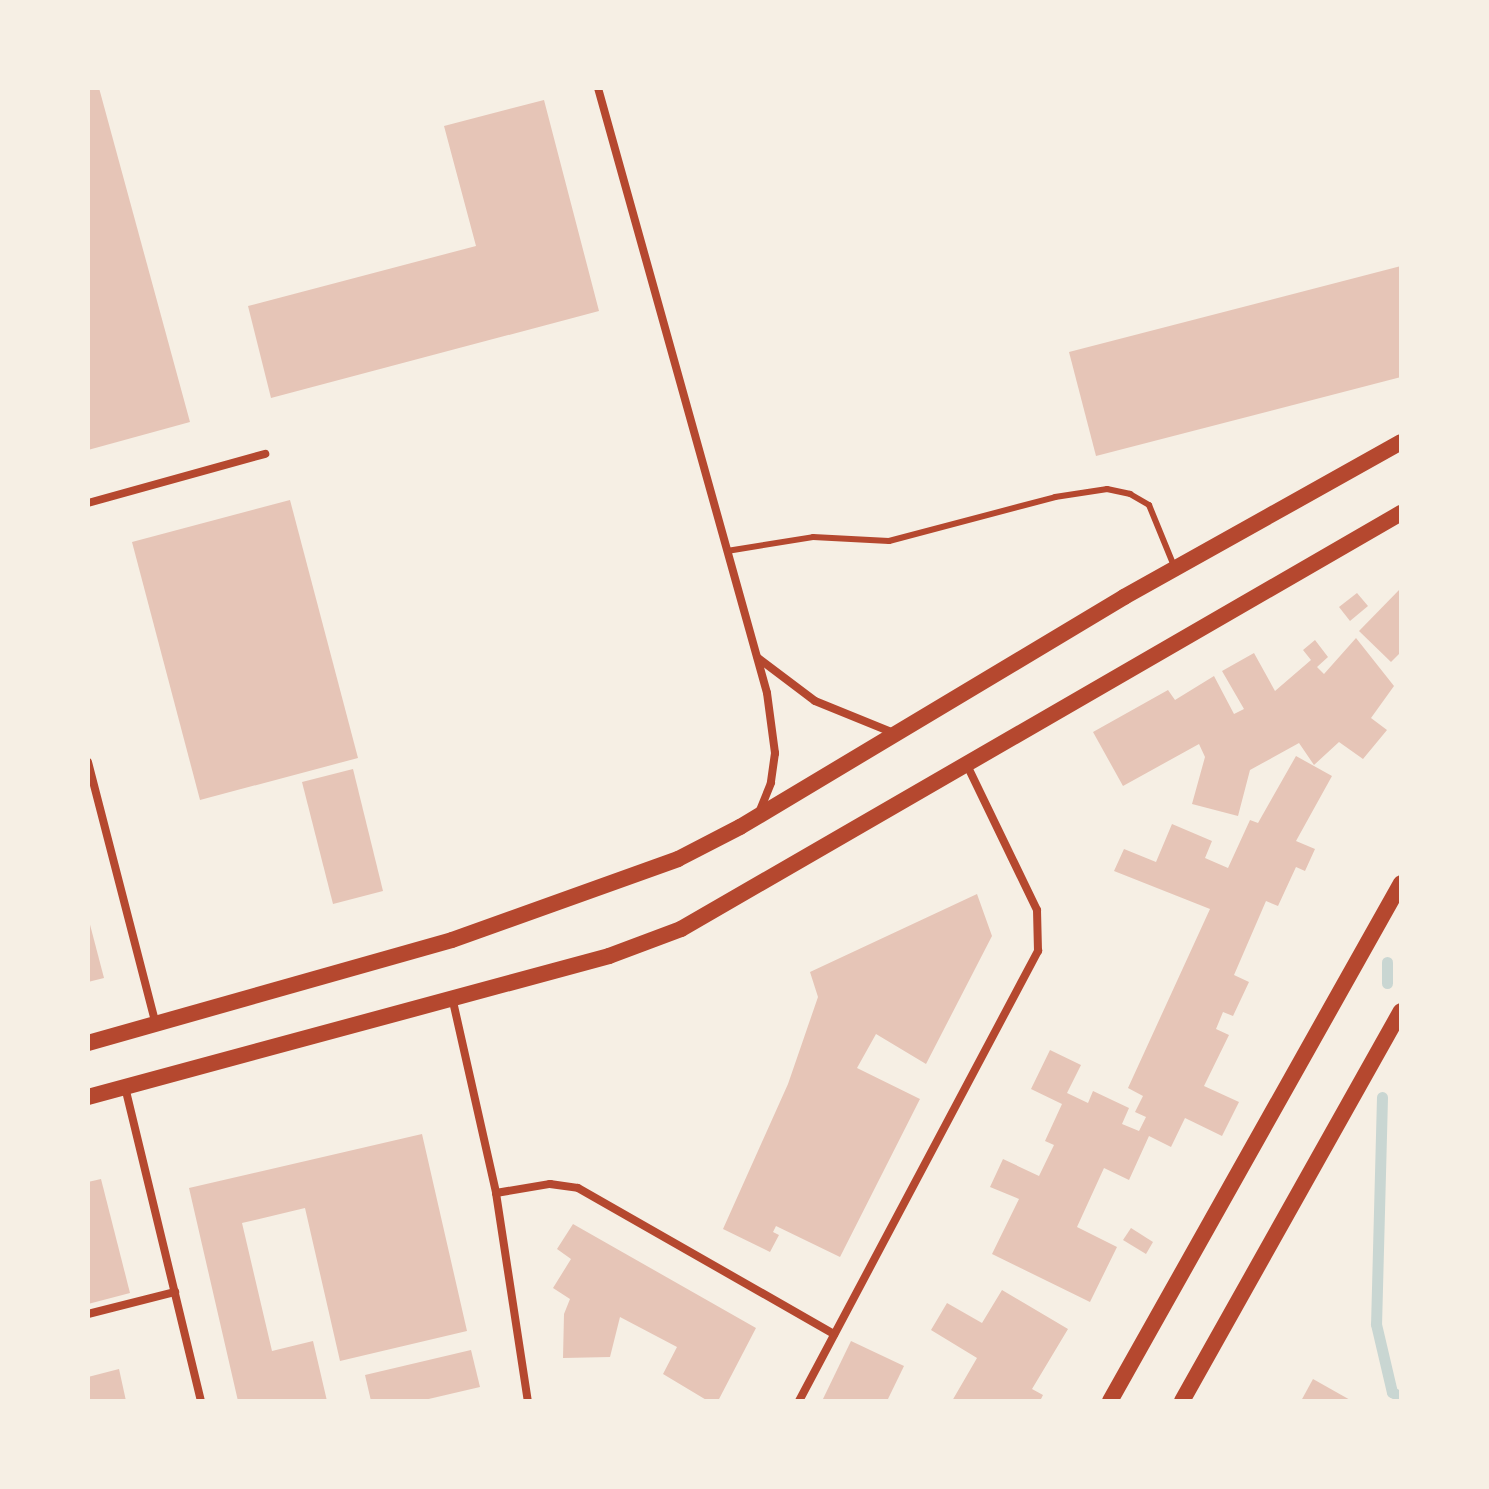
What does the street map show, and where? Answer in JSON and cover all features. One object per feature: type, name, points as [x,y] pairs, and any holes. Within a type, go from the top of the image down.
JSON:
[{"type":"main road","points":[[88,1043],[500,924],[678,859],[757,817],[1175,568],[1401,442]]},
{"type":"main road","points":[[88,1097],[452,996],[609,956],[681,929],[1401,513]]},
{"type":"main road","points":[[1110,1401],[1401,883]]},
{"type":"main road","points":[[1182,1401],[1401,1011]]},
{"type":"street","points":[[598,88],[771,713],[775,753],[771,783],[757,817]]},
{"type":"street","points":[[88,503],[265,454]]},
{"type":"street","points":[[757,658],[782,680],[815,701],[894,733]]},
{"type":"street","points":[[88,762],[156,1024]]},
{"type":"street","points":[[799,1401],[1038,951],[1037,910],[967,765]]},
{"type":"street","points":[[88,809],[99,806]]},
{"type":"street","points":[[452,996],[496,1193],[528,1401]]},
{"type":"street","points":[[125,1087],[201,1401]]},
{"type":"street","points":[[496,1193],[550,1184],[578,1188],[834,1334]]},
{"type":"street","points":[[88,1314],[175,1292]]},
{"type":"lane","points":[[727,551],[813,537],[889,541],[940,530],[1055,497],[1107,489],[1130,494],[1149,505],[1175,568]]},
{"type":"building","points":[[88,88],[99,88],[190,422],[88,450]]},
{"type":"building","points":[[544,100],[599,311],[271,398],[248,306],[476,246],[444,126]]},
{"type":"building","points":[[1401,266],[1401,377],[1096,456],[1069,352]]},
{"type":"building","points":[[290,500],[358,758],[200,800],[132,542]]},
{"type":"building","points":[[1401,588],[1401,652],[1391,662],[1359,631]]},
{"type":"building","points":[[1357,593],[1368,606],[1350,621],[1339,607]]},
{"type":"building","points":[[1356,638],[1394,686],[1371,718],[1387,730],[1363,759],[1339,742],[1314,765],[1299,743],[1250,770],[1238,816],[1192,804],[1205,757],[1199,744],[1123,786],[1093,732],[1168,690],[1175,700],[1214,676],[1234,714],[1244,709],[1222,671],[1254,653],[1275,691],[1311,660],[1303,650],[1315,640],[1328,657],[1317,667],[1324,674]]},
{"type":"building","points":[[1296,756],[1332,776],[1296,841],[1315,849],[1305,871],[1296,867],[1278,906],[1266,901],[1234,975],[1249,982],[1233,1016],[1223,1012],[1216,1029],[1229,1035],[1204,1086],[1239,1102],[1222,1136],[1185,1118],[1171,1147],[1149,1136],[1129,1180],[1104,1168],[1077,1227],[1117,1247],[1090,1302],[992,1254],[1019,1199],[990,1187],[1003,1159],[1039,1176],[1054,1145],[1045,1141],[1062,1104],[1031,1089],[1050,1050],[1081,1065],[1067,1093],[1088,1103],[1093,1091],[1129,1108],[1122,1124],[1139,1131],[1146,1117],[1135,1112],[1143,1096],[1128,1088],[1210,909],[1114,871],[1124,849],[1156,862],[1172,824],[1212,841],[1205,858],[1228,868],[1250,820],[1258,823]]},
{"type":"building","points":[[353,769],[383,891],[333,904],[302,782]]},
{"type":"building","points":[[977,894],[992,936],[926,1064],[876,1034],[857,1068],[920,1099],[840,1257],[776,1226],[773,1232],[779,1235],[770,1252],[723,1229],[788,1084],[818,997],[810,972]]},
{"type":"building","points":[[88,917],[104,978],[88,982]]},
{"type":"building","points":[[422,1134],[467,1331],[340,1361],[305,1208],[242,1223],[272,1351],[313,1341],[327,1401],[238,1401],[189,1188]]},
{"type":"building","points":[[101,1179],[130,1293],[88,1304],[88,1182]]},
{"type":"building","points":[[573,1224],[756,1328],[718,1401],[708,1401],[663,1374],[677,1347],[620,1317],[610,1357],[563,1358],[564,1314],[570,1299],[553,1288],[571,1259],[557,1249]]},
{"type":"building","points":[[1131,1228],[1153,1242],[1146,1254],[1123,1240]]},
{"type":"building","points":[[1002,1290],[1068,1329],[1032,1389],[1043,1395],[1040,1401],[952,1401],[977,1358],[931,1330],[947,1303],[982,1323]]},
{"type":"building","points":[[851,1341],[904,1366],[887,1401],[822,1401]]},
{"type":"building","points":[[471,1350],[480,1387],[420,1401],[371,1401],[365,1375]]},
{"type":"building","points":[[119,1369],[126,1401],[88,1401],[88,1377]]},
{"type":"building","points":[[1313,1379],[1352,1401],[1301,1401]]},
{"type":"waterway","points":[[1387,962],[1387,983]]},
{"type":"waterway","points":[[1382,1097],[1376,1324],[1392,1392],[1401,1397]]}]
